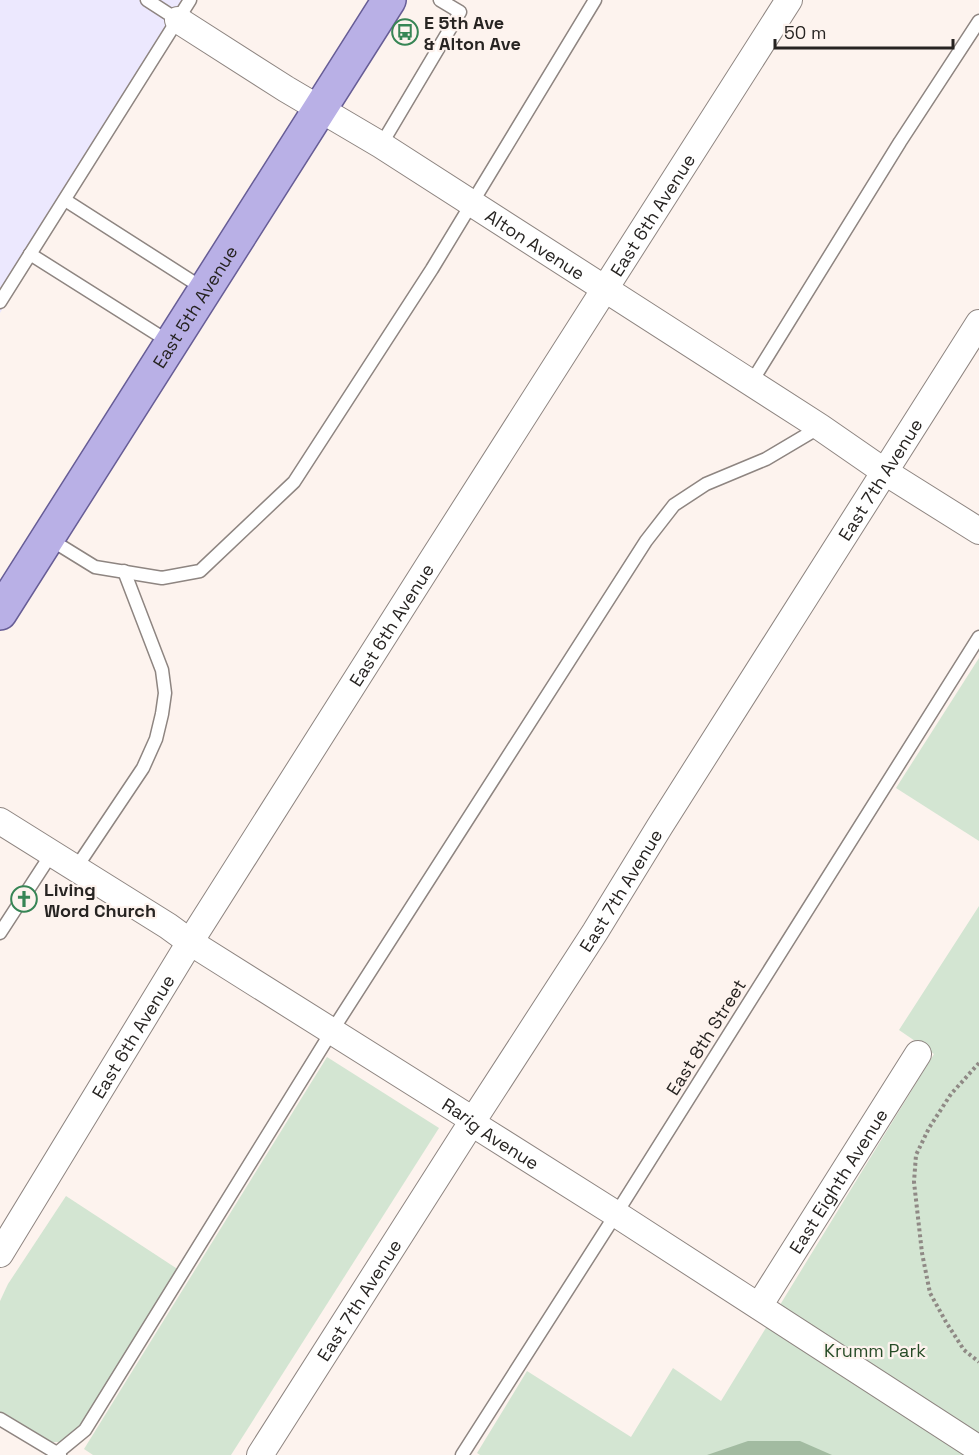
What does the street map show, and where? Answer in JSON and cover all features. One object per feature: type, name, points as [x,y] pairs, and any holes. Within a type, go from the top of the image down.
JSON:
[{"type":"main road","name":"East 5th Avenue","points":[[0,613],[389,0]]},
{"type":"street","name":"East 6th Avenue","points":[[0,1254],[190,942],[789,0]]},
{"type":"street","name":"Alton Avenue","points":[[184,10],[286,89],[381,145],[979,531]]},
{"type":"street","name":"East 7th Avenue","points":[[260,1455],[595,932],[979,323]]},
{"type":"street","name":"Rarig Avenue","points":[[0,821],[465,1115],[478,1127],[979,1449]]},
{"type":"street","name":"East Eighth Avenue","points":[[759,1306],[918,1054]]},
{"type":"lane","name":"Alton Avenue","points":[[147,0],[184,10]]},
{"type":"lane","points":[[381,145],[460,12],[440,0]]},
{"type":"lane","points":[[48,538],[95,567],[162,578],[200,571],[294,482],[432,269],[595,0]]},
{"type":"lane","points":[[0,302],[184,10]]},
{"type":"lane","points":[[752,383],[900,142],[979,21]]},
{"type":"lane","points":[[65,200],[206,289]]},
{"type":"lane","points":[[30,255],[171,343]]},
{"type":"lane","points":[[0,1419],[59,1454],[85,1430],[332,1031],[646,542],[674,505],[706,484],[766,459],[820,427]]},
{"type":"lane","points":[[76,868],[143,768],[156,739],[162,714],[165,693],[162,670],[124,572]]},
{"type":"lane","name":"East 8th Street","points":[[462,1455],[979,637]]},
{"type":"lane","points":[[0,933],[52,853]]},
{"type":"path","points":[[979,1063],[951,1094],[929,1128],[915,1155],[914,1182],[922,1253],[930,1293],[964,1350],[979,1362]]},
{"type":"shaded area","points":[[0,0],[193,0],[0,313]]},
{"type":"green space","points":[[979,658],[979,841],[896,788]]},
{"type":"green space","name":"Krumm Park","points":[[979,906],[979,1455],[480,1455],[477,1453],[527,1371],[631,1437],[673,1368],[721,1401],[934,1054],[899,1030]]},
{"type":"green space","points":[[327,1057],[439,1128],[231,1455],[93,1455],[84,1449]]},
{"type":"green space","points":[[66,1196],[179,1270],[75,1434],[63,1442],[49,1442],[0,1412],[0,1301],[8,1284]]},
{"type":"green space","points":[[748,1441],[800,1441],[832,1455],[707,1455]]},
{"type":"place","name":"E 5th Ave & Alton Ave","points":[[405,32]]},
{"type":"place","name":"Living Word Church","points":[[24,899]]}]
